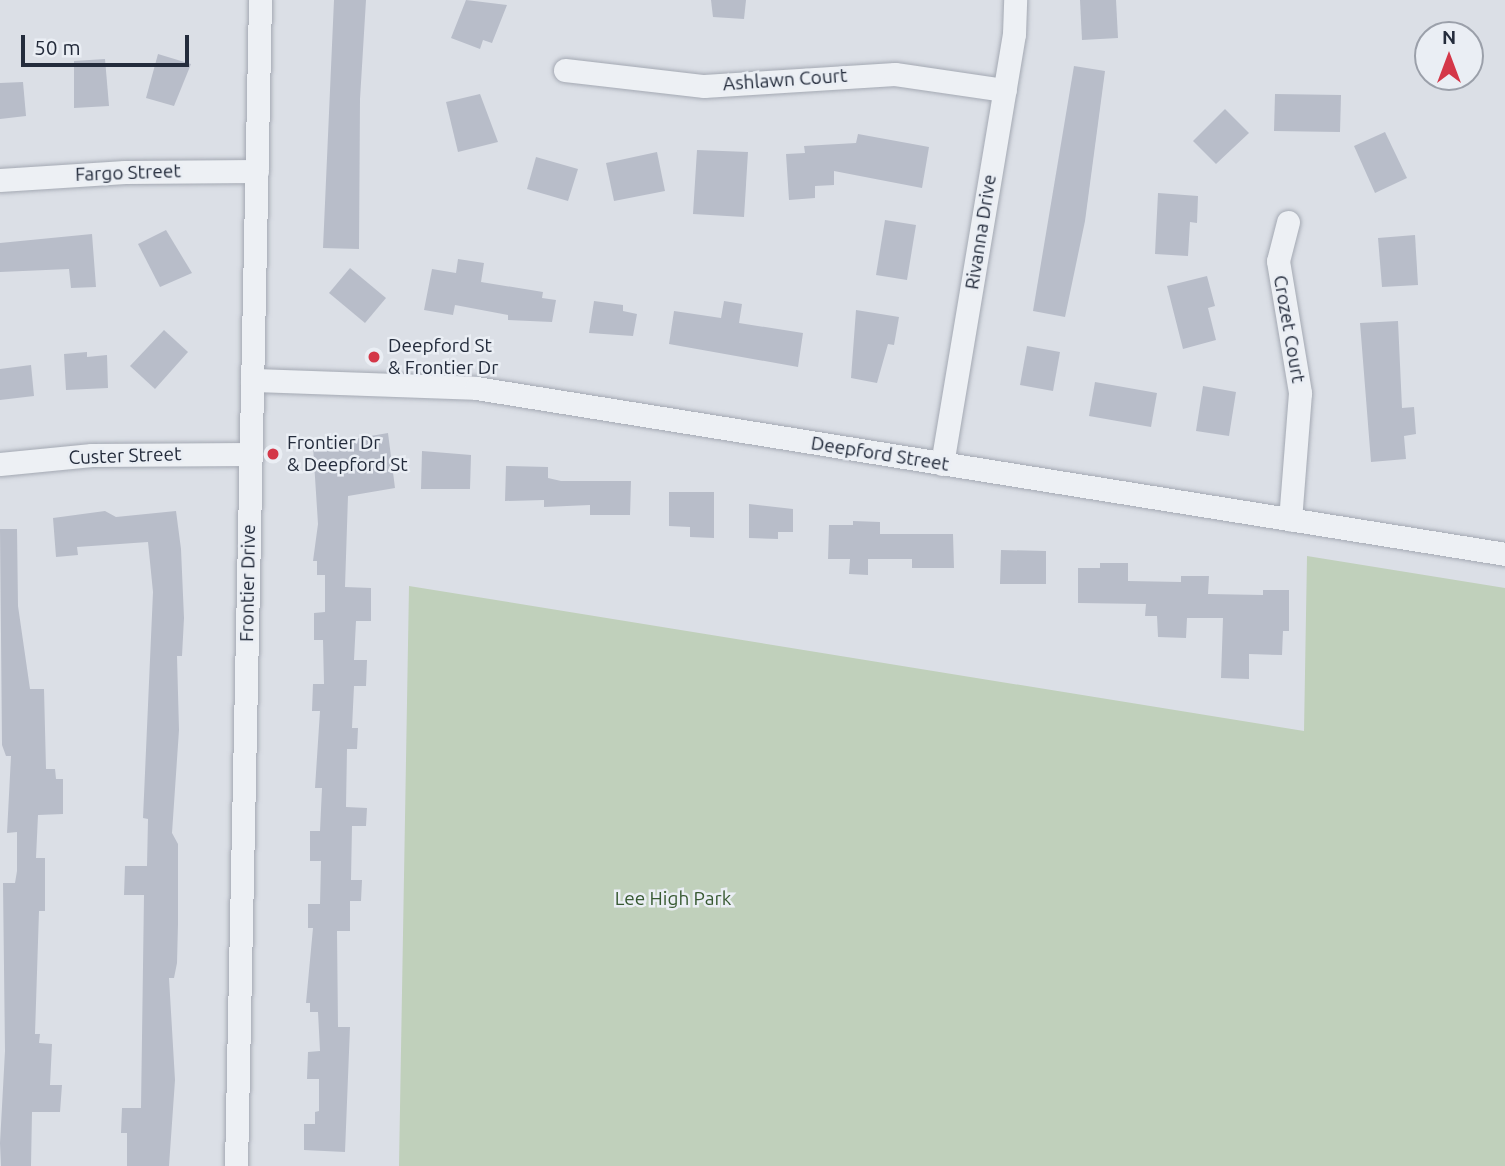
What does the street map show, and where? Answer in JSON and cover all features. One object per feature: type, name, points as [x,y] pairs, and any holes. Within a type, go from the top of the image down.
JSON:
[{"type":"street","name":"Frontier Drive","points":[[236,1166],[260,0]]},
{"type":"street","name":"Rivanna Drive","points":[[942,464],[1004,90],[1015,0]]},
{"type":"street","name":"Ashlawn Court","points":[[565,70],[704,86],[895,74],[1004,90]]},
{"type":"street","name":"Fargo Street","points":[[0,180],[125,172],[257,171]]},
{"type":"street","name":"Crozet Court","points":[[1288,222],[1278,261],[1300,393],[1290,520]]},
{"type":"street","name":"Deepford Street","points":[[252,380],[476,388],[1505,554]]},
{"type":"street","name":"Custer Street","points":[[0,464],[92,455],[251,454]]},
{"type":"green space","name":"Lee High Park","points":[[1307,556],[1505,588],[1505,1166],[399,1166],[409,586],[1304,731]]},
{"type":"building","points":[[334,0],[366,0],[360,99],[359,249],[323,248]]},
{"type":"building","points":[[466,0],[507,5],[492,43],[483,40],[480,49],[451,38]]},
{"type":"building","points":[[711,0],[746,0],[744,19],[713,17]]},
{"type":"building","points":[[1080,0],[1116,0],[1118,38],[1082,40]]},
{"type":"building","points":[[158,54],[191,64],[174,106],[146,98]]},
{"type":"building","points":[[105,59],[109,106],[74,108],[74,61]]},
{"type":"building","points":[[1074,66],[1105,71],[1085,221],[1065,317],[1033,311]]},
{"type":"building","points":[[23,82],[26,116],[0,119],[0,83]]},
{"type":"building","points":[[480,94],[498,142],[458,152],[446,102]]},
{"type":"building","points":[[1275,94],[1341,95],[1340,132],[1274,131]]},
{"type":"building","points":[[1225,109],[1249,133],[1216,164],[1193,141]]},
{"type":"building","points":[[1385,132],[1407,178],[1375,193],[1354,146]]},
{"type":"building","points":[[858,134],[929,147],[922,188],[834,171],[834,185],[815,186],[815,198],[789,200],[786,154],[805,153],[804,146],[856,143]]},
{"type":"building","points":[[697,150],[748,152],[744,217],[693,214]]},
{"type":"building","points":[[657,152],[665,191],[614,201],[606,163]]},
{"type":"building","points":[[536,157],[578,169],[568,201],[527,189]]},
{"type":"building","points":[[1158,193],[1198,196],[1197,223],[1190,222],[1188,256],[1155,254]]},
{"type":"building","points":[[885,220],[916,225],[907,280],[876,275]]},
{"type":"building","points":[[166,230],[192,273],[160,287],[138,244]]},
{"type":"building","points":[[92,234],[96,287],[71,288],[69,269],[0,272],[0,243]]},
{"type":"building","points":[[1415,235],[1418,285],[1382,287],[1378,238]]},
{"type":"building","points":[[458,259],[484,263],[481,282],[543,292],[542,298],[556,300],[552,322],[508,320],[508,315],[455,305],[453,315],[424,310],[432,269],[456,273]]},
{"type":"building","points":[[350,268],[386,298],[365,323],[329,293]]},
{"type":"building","points":[[1207,276],[1215,306],[1208,308],[1216,340],[1183,349],[1167,286]]},
{"type":"building","points":[[594,301],[623,305],[623,311],[637,314],[633,336],[589,333]]},
{"type":"building","points":[[724,301],[742,304],[739,323],[803,333],[798,367],[669,344],[674,311],[721,318]]},
{"type":"building","points":[[856,310],[899,317],[894,345],[888,344],[877,383],[851,378]]},
{"type":"building","points":[[1398,321],[1402,408],[1414,407],[1416,434],[1404,436],[1406,459],[1371,462],[1360,323]]},
{"type":"building","points":[[164,330],[188,352],[155,389],[130,366]]},
{"type":"building","points":[[1027,346],[1060,352],[1053,391],[1020,385]]},
{"type":"building","points":[[87,352],[87,357],[107,355],[108,388],[66,390],[64,354]]},
{"type":"building","points":[[31,365],[34,396],[0,400],[0,369]]},
{"type":"building","points":[[1095,382],[1157,393],[1151,427],[1089,416]]},
{"type":"building","points":[[1203,386],[1236,392],[1229,436],[1196,431]]},
{"type":"building","points":[[388,433],[395,488],[348,496],[345,587],[371,588],[371,621],[356,621],[354,660],[367,660],[366,686],[354,686],[352,728],[358,728],[357,749],[347,749],[346,807],[367,808],[366,826],[352,826],[351,880],[362,880],[361,901],[350,901],[350,931],[337,931],[338,1027],[350,1027],[345,1152],[304,1150],[304,1124],[315,1124],[315,1112],[319,1111],[319,1079],[307,1079],[308,1052],[320,1051],[318,1012],[310,1012],[310,1003],[306,1003],[313,928],[308,928],[308,904],[320,904],[321,861],[310,861],[310,831],[320,831],[322,788],[315,788],[320,711],[312,711],[313,684],[324,684],[323,640],[314,640],[314,613],[325,612],[325,575],[317,575],[317,561],[313,561],[318,524],[313,446]]},
{"type":"building","points":[[422,451],[471,455],[470,489],[421,489]]},
{"type":"building","points":[[506,466],[548,467],[548,478],[561,481],[631,481],[630,515],[590,515],[590,505],[544,507],[544,500],[505,501]]},
{"type":"building","points":[[669,492],[714,492],[714,538],[690,537],[690,527],[669,526]]},
{"type":"building","points":[[749,504],[793,509],[793,532],[778,532],[778,539],[749,538]]},
{"type":"building","points":[[105,511],[116,517],[176,511],[181,549],[184,618],[182,656],[177,656],[179,730],[172,833],[178,844],[178,924],[177,963],[174,978],[169,978],[175,1080],[169,1166],[127,1166],[127,1133],[121,1133],[122,1108],[141,1108],[144,895],[124,895],[125,866],[147,866],[148,819],[143,818],[153,592],[148,542],[77,547],[78,555],[56,557],[53,518]]},
{"type":"building","points":[[853,521],[880,522],[880,534],[953,534],[954,568],[912,568],[912,559],[868,559],[868,575],[849,574],[850,559],[828,559],[829,525],[853,525]]},
{"type":"building","points":[[0,529],[17,529],[18,606],[30,689],[44,689],[46,769],[55,769],[56,779],[63,779],[63,814],[38,815],[36,858],[45,858],[45,911],[39,911],[35,1034],[40,1034],[39,1043],[52,1044],[50,1085],[62,1085],[60,1112],[32,1112],[31,1166],[1,1166],[5,1051],[3,883],[15,883],[17,832],[7,833],[11,756],[6,756],[2,745]]},
{"type":"building","points":[[1001,550],[1046,551],[1046,584],[1000,584]]},
{"type":"building","points":[[1100,563],[1128,563],[1128,581],[1181,582],[1181,576],[1209,576],[1208,594],[1263,595],[1263,590],[1289,590],[1289,631],[1283,631],[1282,655],[1249,654],[1249,679],[1221,678],[1223,618],[1187,618],[1186,638],[1158,637],[1157,616],[1145,616],[1146,604],[1078,603],[1078,568],[1100,568]]},
{"type":"place","name":"Deepford St & Frontier Dr","points":[[374,357]]},
{"type":"place","name":"Frontier Dr & Deepford St","points":[[273,454]]}]
